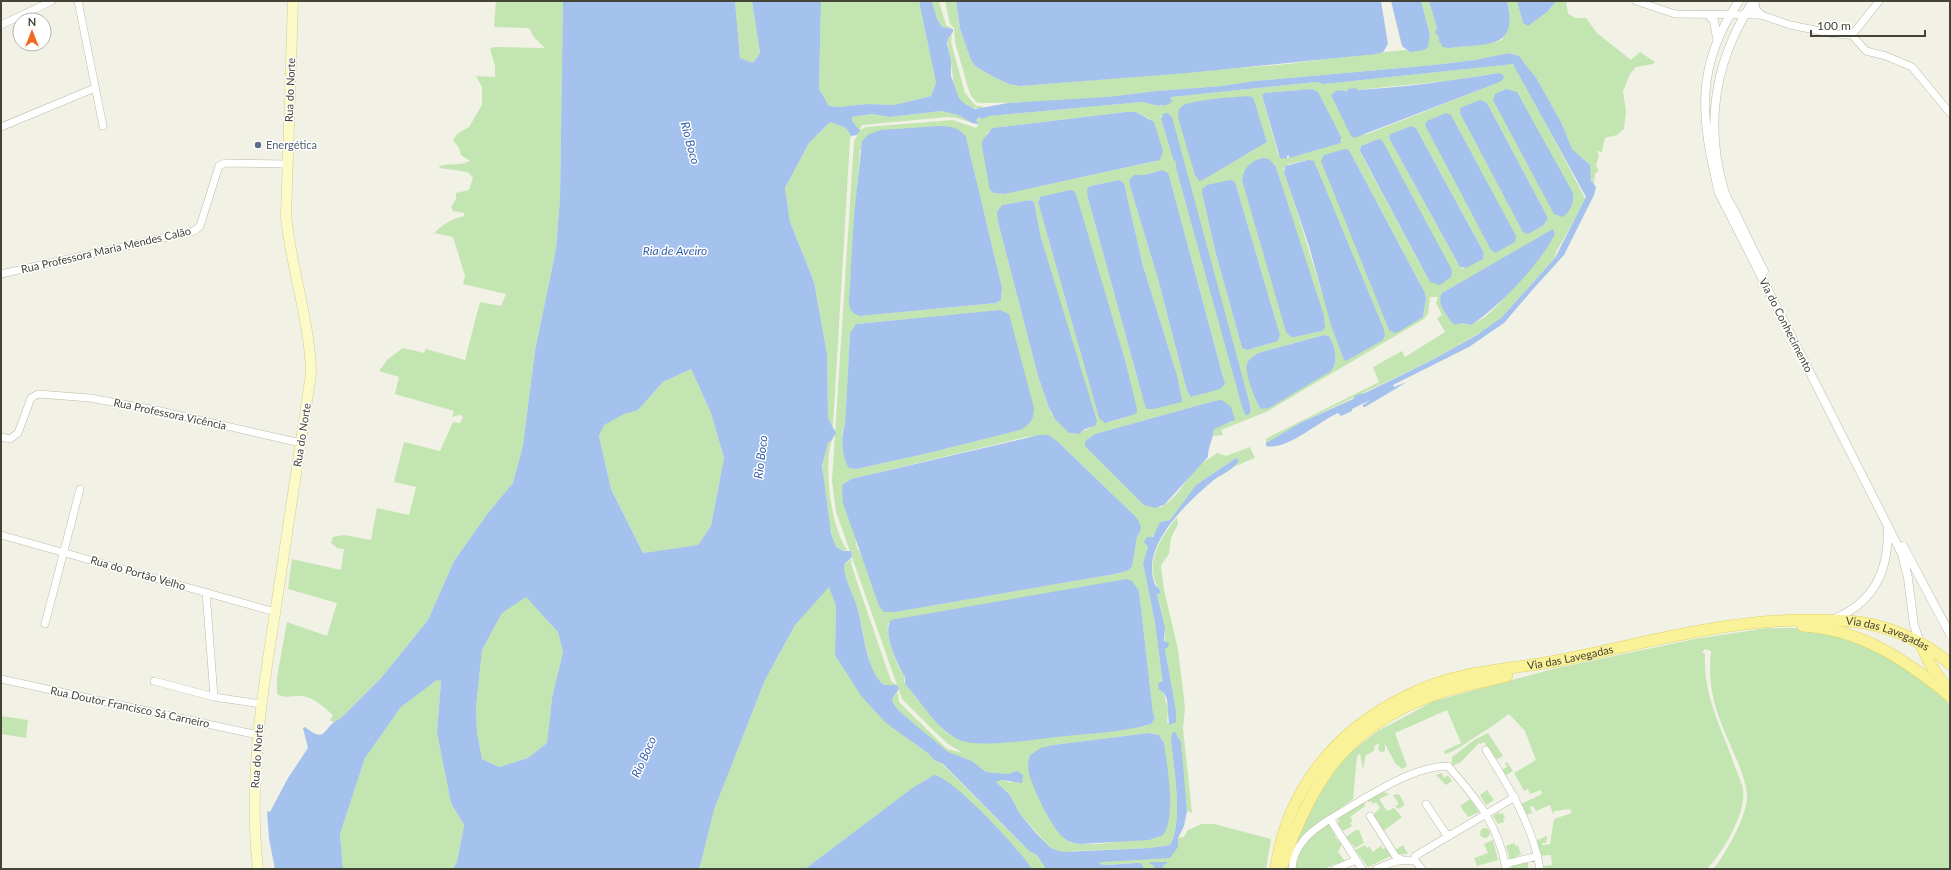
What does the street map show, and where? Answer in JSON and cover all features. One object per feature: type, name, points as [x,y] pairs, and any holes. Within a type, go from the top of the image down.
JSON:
[{"type":"main road","name":"Rua do Norte","points":[[258,869],[254,803],[261,704],[311,374],[305,321],[288,238],[286,216],[293,1]]},
{"type":"main road","name":"Via das Lavegadas","points":[[1276,869],[1282,841],[1298,798],[1312,774],[1338,743],[1371,716],[1424,688],[1448,680],[1558,660],[1741,623],[1804,620],[1832,620],[1869,624],[1890,630],[1920,643],[1941,656],[1950,664]]},
{"type":"main road","name":"Via das Lavegadas","points":[[1282,869],[1293,834],[1311,796],[1318,783],[1341,754],[1357,738],[1393,714],[1415,703],[1446,691],[1545,667],[1707,633],[1770,625],[1813,627],[1847,633],[1900,658],[1950,694]]},
{"type":"main road","points":[[1920,643],[1930,664],[1950,694]]},
{"type":"main road","points":[[1288,850],[1292,824],[1305,796],[1329,762],[1359,731],[1360,725],[1369,724],[1399,706],[1423,695],[1446,691]]},
{"type":"street","points":[[1,25],[52,1]]},
{"type":"street","points":[[78,1],[103,126]]},
{"type":"street","points":[[1636,1],[1675,14],[1761,16],[1790,25],[1835,34],[1852,35],[1866,51],[1886,56],[1912,67],[1950,113]]},
{"type":"street","name":"Via do Conhecimento","points":[[1739,1],[1717,38],[1708,68],[1705,115],[1709,152],[1719,193],[1888,527],[1906,566],[1912,613],[1920,643]]},
{"type":"street","points":[[1754,1],[1756,10],[1761,16]]},
{"type":"street","name":"Via do Conhecimento","points":[[1754,1],[1744,16],[1723,62],[1714,107],[1715,141],[1724,191],[1879,499],[1950,634]]},
{"type":"street","points":[[1852,35],[1872,4],[1879,1]]},
{"type":"street","points":[[1709,15],[1714,20],[1717,38]]},
{"type":"street","points":[[1,127],[95,88]]},
{"type":"street","name":"Rua Professora Maria Mendes Calão","points":[[1,274],[194,231],[200,226],[219,166],[225,163],[287,164]]},
{"type":"street","name":"Rua Professora Vicência","points":[[1,437],[10,438],[18,433],[31,398],[38,394],[90,398],[156,410],[300,443]]},
{"type":"street","points":[[45,624],[80,489]]},
{"type":"street","points":[[1832,620],[1859,605],[1877,583],[1885,563],[1888,527]]},
{"type":"street","name":"Rua do Portão Velho","points":[[1,535],[275,612]]},
{"type":"street","points":[[206,592],[214,697]]},
{"type":"street","name":"Rua Doutor Francisco Sá Carneiro","points":[[1,679],[258,735]]},
{"type":"street","points":[[154,681],[214,697],[261,704]]},
{"type":"street","points":[[1486,750],[1515,797],[1532,837],[1538,856],[1540,869]]},
{"type":"street","points":[[1292,869],[1299,845],[1312,830],[1330,818],[1401,779],[1436,766],[1448,766],[1477,799],[1499,838],[1506,867],[1538,856]]},
{"type":"street","points":[[1415,860],[1415,856],[1515,797]]},
{"type":"street","points":[[1426,804],[1446,834],[1450,835]]},
{"type":"street","points":[[1370,816],[1396,857],[1403,860]]},
{"type":"street","points":[[1330,818],[1362,869]]},
{"type":"street","points":[[1335,869],[1356,860]]},
{"type":"street","points":[[1376,869],[1394,860],[1415,860]]},
{"type":"street","points":[[1415,860],[1422,869]]},
{"type":"green space","points":[[496,1],[563,1],[560,198],[556,249],[535,351],[523,445],[513,483],[488,513],[454,561],[428,620],[382,677],[341,718],[333,722],[330,720],[333,715],[311,698],[303,696],[284,697],[277,694],[277,677],[287,622],[327,636],[337,603],[288,589],[292,559],[341,570],[344,549],[337,548],[331,543],[333,537],[344,535],[371,540],[377,508],[409,515],[416,487],[394,482],[404,442],[440,451],[453,422],[460,423],[463,416],[459,415],[452,417],[454,411],[395,394],[399,377],[379,371],[388,359],[403,348],[424,353],[426,349],[465,360],[480,302],[501,306],[506,294],[463,284],[465,276],[453,237],[434,233],[448,222],[464,216],[464,213],[453,211],[451,207],[456,199],[456,193],[469,190],[473,178],[468,172],[440,168],[439,166],[470,161],[461,155],[459,148],[453,140],[457,134],[469,127],[482,105],[482,87],[476,76],[495,77],[495,66],[490,49],[494,47],[545,48],[534,37],[529,28],[494,27]]},
{"type":"green space","points":[[735,1],[752,1],[760,53],[753,63],[740,58]]},
{"type":"green space","points":[[821,1],[919,1],[936,83],[931,96],[894,105],[867,104],[839,107],[829,106],[819,89]]},
{"type":"green space","points":[[932,1],[939,1],[946,25],[953,29],[942,27],[937,19]]},
{"type":"green space","points":[[945,1],[956,1],[960,29],[971,60],[975,66],[1009,84],[1020,86],[1287,64],[1383,52],[1406,50],[1410,52],[1428,37],[1430,33],[1421,1],[1429,1],[1437,28],[1439,41],[1449,48],[1497,42],[1503,39],[1509,10],[1507,1],[1517,1],[1523,23],[1548,11],[1556,1],[1566,1],[1568,14],[1576,18],[1586,18],[1597,33],[1631,60],[1640,52],[1655,62],[1653,64],[1636,67],[1630,74],[1623,91],[1626,111],[1624,129],[1617,135],[1605,138],[1602,152],[1597,151],[1599,155],[1596,166],[1599,170],[1595,174],[1594,184],[1590,177],[1590,165],[1572,149],[1562,124],[1537,79],[1519,56],[1510,53],[1475,60],[1434,65],[1255,81],[1222,86],[1157,91],[1107,97],[1047,102],[981,103],[976,102],[970,94],[955,42],[954,28],[950,24]]},
{"type":"green space","points":[[952,35],[951,42],[965,93],[976,106],[983,106],[981,108],[972,108],[965,105],[957,93],[954,85],[948,45],[948,39]]},
{"type":"green space","points":[[1512,64],[1516,67],[1586,200],[1556,252],[1555,258],[1501,318],[1490,327],[1434,359],[1300,423],[1266,443],[1266,439],[1269,437],[1379,382],[1373,367],[1402,351],[1405,357],[1445,332],[1437,318],[1442,315],[1436,303],[1438,297],[1430,297],[1428,314],[1424,319],[1268,411],[1221,430],[1223,435],[1213,436],[1216,426],[1233,422],[1214,401],[1095,434],[1085,441],[1160,508],[1175,496],[1202,463],[1217,453],[1226,456],[1250,447],[1255,458],[1233,467],[1238,460],[1236,458],[1196,485],[1170,520],[1160,522],[1157,530],[1147,544],[1148,547],[1143,563],[1155,623],[1162,677],[1159,690],[1163,692],[1168,709],[1167,723],[1173,724],[1176,711],[1165,649],[1165,627],[1157,593],[1161,593],[1155,583],[1153,563],[1159,544],[1177,517],[1178,524],[1171,538],[1169,554],[1161,565],[1164,590],[1178,649],[1185,708],[1183,728],[1192,813],[1187,811],[1171,738],[1177,808],[1174,835],[1170,845],[1150,848],[1062,852],[1051,848],[1020,814],[1009,794],[996,782],[1002,780],[1011,783],[1017,771],[1008,774],[986,772],[972,761],[948,753],[899,711],[892,699],[898,692],[899,702],[947,749],[963,753],[948,744],[902,699],[898,687],[885,686],[878,681],[874,675],[858,609],[845,576],[844,565],[852,559],[851,564],[891,681],[897,685],[836,512],[832,481],[854,141],[859,133],[852,121],[852,117],[872,114],[890,117],[941,111],[958,115],[972,123],[957,118],[948,117],[862,125],[860,130],[866,127],[953,120],[976,128],[979,123],[976,121],[980,117],[1142,102],[1161,106],[1170,103],[1170,97],[1316,82],[1324,84]],"holes":[[[1498,73],[1500,82],[1365,135],[1333,93],[1343,90],[1346,92],[1348,89],[1356,90],[1447,81]],[[1300,90],[1342,140],[1341,143],[1284,159],[1278,154],[1262,95],[1265,93]],[[1248,96],[1252,97],[1267,142],[1203,180],[1189,103]],[[1487,103],[1548,218],[1544,225],[1528,234]],[[1126,112],[1136,112],[1150,119],[1156,161],[1005,194],[994,193],[986,134],[992,128]],[[1170,114],[1249,401],[1251,410],[1246,415],[1176,168],[1176,162],[1173,159],[1161,116]],[[1411,126],[1416,128],[1484,253],[1484,256],[1463,269],[1460,267],[1389,138],[1390,134]],[[966,137],[1002,288],[1001,300],[996,303],[860,316],[849,299],[860,150]],[[1378,139],[1430,282],[1360,152],[1361,146]],[[1349,150],[1425,293],[1426,299],[1423,317],[1389,330],[1381,307]],[[1308,160],[1341,226],[1384,329],[1385,336],[1344,360],[1283,168],[1289,164]],[[1276,167],[1325,323],[1322,331],[1295,337]],[[1162,170],[1171,183],[1223,376],[1205,393],[1191,397],[1187,391],[1158,279],[1129,180],[1134,175],[1145,175]],[[1119,180],[1124,183],[1143,266],[1177,375],[1182,399],[1145,406],[1088,198],[1090,186]],[[1235,182],[1280,335],[1278,341],[1247,350],[1242,348],[1216,254],[1202,193],[1204,187]],[[1073,190],[1125,360],[1133,415],[1110,422],[1099,418],[1038,202],[1038,199]],[[1030,200],[1034,202],[1041,238],[1095,426],[1080,433],[1074,434],[1051,414],[1038,376],[998,222],[1002,205]],[[1548,233],[1524,270],[1494,309],[1483,318],[1472,324],[1468,325],[1458,323],[1442,293]],[[993,311],[1020,430],[857,469],[843,454],[842,432],[845,425],[850,333],[856,324]],[[1324,335],[1329,336],[1332,341],[1336,359],[1259,407],[1247,368],[1258,353]],[[1049,435],[1136,517],[1140,532],[1137,537],[1132,567],[1127,571],[895,612],[857,548],[846,482],[851,479],[1026,437]],[[1139,591],[1153,713],[1155,718],[1151,724],[1145,726],[1018,741],[977,743],[960,740],[947,733],[933,719],[904,682],[905,675],[898,665],[890,642],[888,623]],[[1149,733],[1156,734],[1164,743],[1170,808],[1166,830],[1118,842],[1093,844],[1069,842],[1035,788],[1029,765],[1030,755],[1053,745]]]},
{"type":"green space","points":[[830,122],[846,128],[851,136],[833,427],[828,418],[827,354],[814,282],[790,222],[785,188],[809,143]]},
{"type":"green space","points":[[691,369],[711,413],[724,458],[711,526],[698,545],[643,553],[611,489],[599,436],[603,425],[624,414],[638,410],[663,382]]},
{"type":"green space","points":[[832,440],[828,465],[830,496],[841,540],[847,550],[843,551],[836,547],[833,539],[826,506],[822,473],[828,443]]},
{"type":"green space","points":[[829,586],[836,606],[835,655],[912,742],[929,754],[934,760],[942,764],[1029,851],[1037,855],[1046,869],[1032,869],[1017,850],[958,791],[928,778],[805,869],[698,869],[701,863],[714,810],[765,680],[795,625]]},
{"type":"green space","points":[[526,596],[558,632],[563,652],[552,698],[547,743],[528,758],[499,767],[482,759],[477,732],[476,708],[482,650],[502,613]]},
{"type":"green space","points":[[1767,628],[1802,628],[1827,632],[1866,645],[1885,654],[1920,677],[1936,690],[1950,705],[1950,869],[1713,869],[1723,855],[1739,825],[1746,805],[1747,792],[1738,762],[1722,726],[1714,702],[1710,679],[1711,651],[1705,649],[1702,652],[1705,654],[1705,670],[1710,698],[1743,790],[1741,810],[1732,832],[1720,853],[1707,869],[1543,869],[1543,866],[1552,865],[1551,855],[1541,856],[1535,841],[1547,836],[1546,843],[1542,843],[1542,845],[1550,844],[1554,819],[1572,813],[1570,809],[1555,811],[1553,814],[1550,805],[1536,811],[1533,806],[1530,807],[1532,813],[1525,815],[1521,804],[1542,794],[1541,790],[1530,794],[1528,789],[1524,791],[1514,773],[1536,760],[1525,731],[1509,714],[1459,748],[1445,754],[1444,751],[1461,743],[1447,710],[1395,733],[1407,766],[1402,769],[1395,763],[1385,744],[1385,751],[1379,751],[1378,747],[1380,744],[1375,745],[1374,751],[1366,755],[1363,769],[1360,754],[1357,756],[1353,799],[1333,813],[1329,821],[1336,838],[1342,844],[1338,852],[1344,860],[1356,860],[1334,864],[1325,869],[1287,869],[1299,832],[1320,790],[1348,754],[1378,731],[1434,701],[1557,668],[1695,639]]},
{"type":"green space","points":[[437,680],[441,681],[437,733],[451,803],[464,825],[457,862],[453,869],[343,869],[340,834],[365,758],[401,707]]},
{"type":"green space","points":[[1,716],[28,720],[26,738],[1,734]]},
{"type":"green space","points":[[1488,733],[1503,756],[1495,760],[1484,742],[1479,743],[1461,762],[1452,766],[1452,757],[1474,740]]},
{"type":"green space","points":[[1507,762],[1513,771],[1505,776],[1501,770],[1507,767],[1505,763]]},
{"type":"green space","points":[[1442,773],[1444,778],[1448,775],[1452,781],[1446,785],[1436,775]]},
{"type":"green space","points":[[1487,790],[1494,800],[1486,805],[1480,795]]},
{"type":"green space","points":[[1383,792],[1390,794],[1379,799],[1387,811],[1394,808],[1402,817],[1382,832],[1372,816],[1380,808],[1376,802],[1373,804],[1371,801],[1368,802],[1367,800]]},
{"type":"green space","points":[[1399,794],[1405,805],[1398,809],[1395,806],[1399,804],[1393,795]]},
{"type":"green space","points":[[1470,799],[1479,812],[1468,817],[1460,806]]},
{"type":"green space","points":[[1364,802],[1365,806],[1350,817],[1353,821],[1350,823],[1352,826],[1343,831],[1338,825],[1339,817]]},
{"type":"green space","points":[[1499,812],[1500,814],[1503,813],[1505,818],[1503,819],[1504,822],[1498,824],[1493,816]]},
{"type":"green space","points":[[1202,824],[1214,824],[1271,839],[1266,869],[1164,869],[1163,865],[1166,862],[1153,865],[1155,869],[1145,869],[1141,863],[1100,864],[1101,862],[1178,847],[1178,838],[1184,837],[1188,830]]},
{"type":"green space","points":[[1483,828],[1487,828],[1489,829],[1489,837],[1483,838],[1480,835],[1480,831]]},
{"type":"green space","points":[[1356,830],[1359,830],[1364,843],[1355,848],[1346,837]]},
{"type":"green space","points":[[1493,840],[1498,860],[1477,866],[1474,858],[1488,853],[1484,844]]},
{"type":"green space","points":[[1514,843],[1516,846],[1518,845],[1521,855],[1516,856],[1517,859],[1510,860],[1506,846]]},
{"type":"green space","points":[[1365,845],[1367,848],[1369,846],[1373,852],[1382,845],[1382,849],[1388,847],[1393,855],[1368,867],[1355,850]]},
{"type":"green space","points":[[1403,845],[1408,854],[1397,854],[1394,851]]},
{"type":"green space","points":[[1525,862],[1528,863],[1528,869],[1512,869],[1512,865]]},
{"type":"water","name":"Ria de Aveiro","points":[[563,1],[735,1],[740,58],[753,63],[760,53],[752,1],[821,1],[819,89],[829,106],[839,107],[867,104],[894,105],[931,96],[936,83],[919,1],[932,1],[937,19],[942,27],[953,29],[947,44],[951,60],[951,76],[959,98],[965,104],[975,109],[1008,103],[1107,97],[1157,91],[1222,86],[1255,81],[1434,65],[1475,60],[1509,53],[1519,56],[1537,79],[1562,124],[1572,149],[1590,165],[1591,180],[1596,187],[1594,195],[1564,255],[1504,323],[1469,347],[1393,385],[1394,387],[1407,382],[1365,407],[1363,407],[1363,405],[1370,400],[1341,416],[1338,413],[1330,417],[1302,435],[1283,444],[1266,446],[1266,443],[1300,423],[1434,359],[1477,335],[1501,318],[1555,258],[1586,197],[1513,64],[1324,84],[1316,82],[1171,97],[1170,99],[1173,100],[1163,106],[1142,102],[989,116],[982,119],[979,117],[976,121],[979,123],[977,124],[972,123],[958,115],[941,111],[890,117],[872,114],[852,117],[852,121],[860,131],[857,135],[851,136],[846,128],[830,122],[809,143],[785,188],[790,222],[814,282],[827,354],[828,418],[836,433],[832,440],[828,443],[822,466],[831,533],[836,547],[843,551],[851,551],[852,554],[850,559],[844,565],[844,571],[858,610],[866,650],[873,670],[878,679],[884,685],[897,685],[899,689],[892,699],[899,711],[948,752],[972,761],[986,772],[1008,774],[1017,771],[1023,775],[1022,783],[1002,780],[996,782],[1009,794],[1020,814],[1036,833],[1051,848],[1062,852],[1150,848],[1170,845],[1174,835],[1177,808],[1171,738],[1173,732],[1175,732],[1181,742],[1187,811],[1184,826],[1178,838],[1178,847],[1170,858],[1101,862],[1100,864],[1141,863],[1145,869],[1046,869],[1037,855],[1029,851],[943,764],[934,760],[929,754],[886,723],[862,697],[835,655],[836,606],[829,587],[795,625],[765,680],[714,810],[701,863],[698,869],[453,869],[457,862],[464,825],[451,803],[437,733],[441,681],[437,680],[401,707],[365,758],[340,834],[343,869],[275,869],[269,839],[267,811],[270,812],[288,778],[308,748],[303,728],[305,727],[318,734],[324,733],[382,677],[428,620],[454,561],[488,513],[513,483],[523,445],[535,351],[556,249],[560,198]],"holes":[[[691,369],[711,413],[724,458],[711,526],[698,545],[643,553],[611,489],[599,436],[604,425],[624,414],[638,410],[663,382]],[[526,597],[558,632],[563,652],[552,698],[547,743],[528,758],[499,767],[482,759],[477,732],[476,708],[482,650],[502,613]]]},
{"type":"water","points":[[956,1],[1381,1],[1388,44],[1383,52],[1376,54],[1187,73],[1020,86],[1009,84],[975,66],[971,60],[960,29]]},
{"type":"water","points":[[1391,1],[1421,1],[1430,34],[1428,47],[1424,50],[1410,52],[1402,46]]},
{"type":"water","points":[[1429,1],[1507,1],[1510,17],[1508,29],[1504,37],[1487,44],[1449,48],[1443,47],[1439,41],[1438,35],[1435,33],[1437,28]]},
{"type":"water","points":[[1517,1],[1556,1],[1548,11],[1528,26],[1523,23]]},
{"type":"water","points":[[1498,73],[1503,75],[1504,78],[1500,82],[1354,138],[1351,136],[1331,95],[1336,91],[1343,90],[1346,92],[1348,89],[1356,88],[1357,90],[1410,85]]},
{"type":"water","points":[[1312,89],[1318,92],[1341,137],[1341,143],[1289,158],[1289,155],[1287,156],[1287,159],[1280,158],[1262,95],[1265,93]]},
{"type":"water","points":[[1506,89],[1517,92],[1573,193],[1571,206],[1563,217],[1554,214],[1493,100],[1495,94]]},
{"type":"water","points":[[1248,96],[1252,97],[1254,100],[1267,142],[1199,181],[1195,175],[1179,121],[1179,109],[1186,104],[1194,102]]},
{"type":"water","points":[[1480,100],[1487,103],[1548,218],[1544,225],[1528,234],[1523,232],[1460,113],[1460,108]]},
{"type":"water","points":[[1136,112],[1154,122],[1163,151],[1160,160],[1005,194],[994,193],[990,190],[982,141],[992,128]]},
{"type":"water","points":[[1168,113],[1172,117],[1249,401],[1251,410],[1249,415],[1246,415],[1243,410],[1176,168],[1176,162],[1173,159],[1161,119],[1163,114]]},
{"type":"water","points":[[1446,113],[1451,115],[1516,236],[1515,242],[1495,253],[1491,250],[1425,125],[1427,121]]},
{"type":"water","points":[[940,126],[955,128],[961,131],[966,137],[1002,288],[1001,300],[996,303],[860,316],[857,315],[851,310],[849,299],[854,216],[862,141],[869,134],[881,130]]},
{"type":"water","points":[[1411,126],[1416,128],[1484,253],[1483,259],[1466,268],[1460,267],[1389,138],[1390,134]]},
{"type":"water","points":[[1378,139],[1382,140],[1452,270],[1451,277],[1440,285],[1430,282],[1360,151],[1361,146]]},
{"type":"water","points":[[1345,149],[1349,150],[1425,293],[1426,299],[1423,317],[1398,332],[1394,333],[1389,330],[1321,161],[1324,155]]},
{"type":"water","points":[[1262,158],[1269,159],[1276,167],[1324,316],[1325,327],[1322,331],[1295,337],[1291,337],[1286,332],[1242,180],[1246,168],[1254,161]]},
{"type":"water","points":[[1308,160],[1314,161],[1384,329],[1385,336],[1383,340],[1346,361],[1344,360],[1331,325],[1309,246],[1284,172],[1285,166]]},
{"type":"water","points":[[1162,170],[1168,173],[1171,183],[1225,384],[1220,389],[1191,397],[1187,391],[1158,279],[1129,180],[1134,175],[1145,175]]},
{"type":"water","points":[[1119,180],[1124,183],[1143,266],[1177,375],[1182,399],[1182,402],[1153,409],[1147,409],[1145,406],[1088,198],[1087,189],[1090,186]]},
{"type":"water","points":[[1230,180],[1235,182],[1280,335],[1278,341],[1247,350],[1242,348],[1216,254],[1202,193],[1202,189],[1207,185]]},
{"type":"water","points":[[1073,190],[1076,194],[1125,360],[1137,409],[1137,413],[1133,415],[1105,423],[1099,418],[1038,202],[1040,197]]},
{"type":"water","points":[[1030,200],[1034,202],[1041,238],[1097,421],[1095,426],[1085,429],[1079,434],[1069,433],[1055,419],[1049,408],[1038,376],[998,222],[997,212],[1002,205]]},
{"type":"water","points":[[1553,229],[1555,234],[1548,246],[1529,271],[1506,296],[1471,325],[1461,323],[1455,325],[1452,322],[1441,305],[1440,301],[1442,293]]},
{"type":"water","points":[[1000,310],[1009,314],[1034,408],[1029,424],[1020,430],[937,451],[857,469],[849,468],[843,453],[842,440],[845,425],[850,333],[856,324]]},
{"type":"water","points":[[1324,335],[1329,336],[1333,344],[1335,354],[1335,363],[1331,371],[1269,408],[1261,409],[1247,374],[1247,364],[1249,361],[1258,353]]},
{"type":"water","points":[[1222,400],[1231,407],[1235,420],[1214,429],[1208,457],[1164,505],[1155,508],[1144,505],[1085,446],[1085,441],[1095,434]]},
{"type":"water","points":[[1039,435],[1049,435],[1058,442],[1136,517],[1141,526],[1137,537],[1132,567],[1127,571],[1115,574],[895,612],[884,612],[879,606],[843,503],[842,485],[851,479]]},
{"type":"water","points":[[1236,458],[1239,460],[1235,466],[1205,487],[1174,519],[1158,543],[1154,556],[1152,575],[1156,586],[1161,593],[1157,594],[1165,627],[1164,641],[1169,643],[1168,647],[1165,649],[1176,711],[1176,722],[1169,725],[1167,699],[1163,692],[1159,690],[1158,684],[1162,681],[1162,677],[1155,623],[1143,563],[1148,547],[1144,542],[1147,537],[1153,537],[1160,522],[1170,520],[1196,485]]},
{"type":"water","points":[[1127,579],[1132,581],[1139,591],[1153,713],[1155,718],[1151,724],[1120,731],[1012,742],[969,742],[960,740],[944,730],[905,684],[905,677],[894,656],[889,639],[888,632],[891,620]]},
{"type":"water","points":[[1149,733],[1159,735],[1164,743],[1170,790],[1170,803],[1167,826],[1163,835],[1149,840],[1080,844],[1065,839],[1054,827],[1033,786],[1028,768],[1030,755],[1041,748],[1053,745]]},
{"type":"water","points":[[934,775],[956,788],[971,801],[1001,832],[1032,869],[805,869],[914,787]]},
{"type":"water","points":[[1150,862],[1167,862],[1167,864],[1163,865],[1164,869],[1155,869]]},
{"type":"place","name":"Energética","points":[[258,145]]},
{"type":"water label","name":"Rio Boco","points":[[690,143]]},
{"type":"water label","name":"Rio Boco","points":[[761,457]]},
{"type":"water label","name":"Rio Boco","points":[[644,757]]}]
